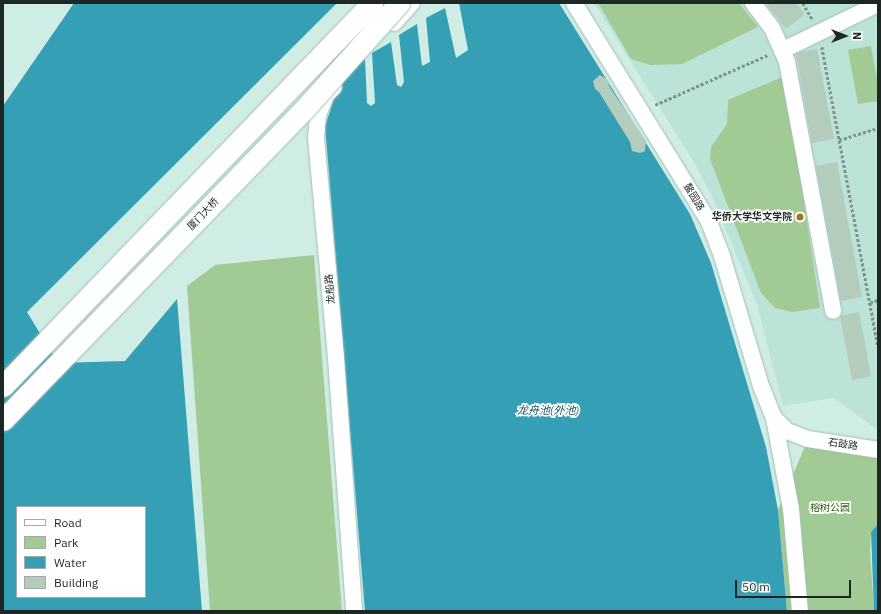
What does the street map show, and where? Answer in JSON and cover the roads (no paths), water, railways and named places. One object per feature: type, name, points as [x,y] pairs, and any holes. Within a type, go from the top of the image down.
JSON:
[{"type":"main road","points":[[3,386],[372,3]]},
{"type":"main road","name":"厦门大桥","points":[[3,420],[308,106],[399,3]]},
{"type":"street","points":[[357,3],[386,31]]},
{"type":"street","name":"龙船路","points":[[354,611],[336,358],[316,138],[318,115],[326,95],[412,3]]},
{"type":"street","name":"鳌园路","points":[[574,3],[642,111],[709,222],[722,256],[761,386],[774,418],[787,431],[808,439]]},
{"type":"street","points":[[753,3],[772,28],[783,50],[791,76],[833,311]]},
{"type":"street","points":[[783,50],[878,4]]},
{"type":"street","points":[[774,418],[791,509],[800,611]]},
{"type":"street","name":"石鼓路","points":[[808,439],[878,450]]},
{"type":"water","points":[[74,3],[337,3],[27,312],[58,363],[125,361],[177,299],[202,611],[3,611],[3,106]]},
{"type":"water","name":"龙舟池(外池)","points":[[459,3],[559,3],[690,214],[711,263],[766,447],[778,510],[787,611],[365,611],[325,126],[337,90],[353,66],[365,59],[367,103],[371,106],[375,103],[372,53],[391,42],[397,85],[401,87],[404,82],[399,35],[417,24],[422,66],[430,62],[426,18],[445,8],[456,58],[468,50]]},
{"type":"water","points":[[878,524],[878,611],[874,611],[871,532]]},
{"type":"place","name":"华侨大学华文学院","points":[[800,217]]},
{"type":"park label","name":"榕树公园","points":[[830,508]]}]
